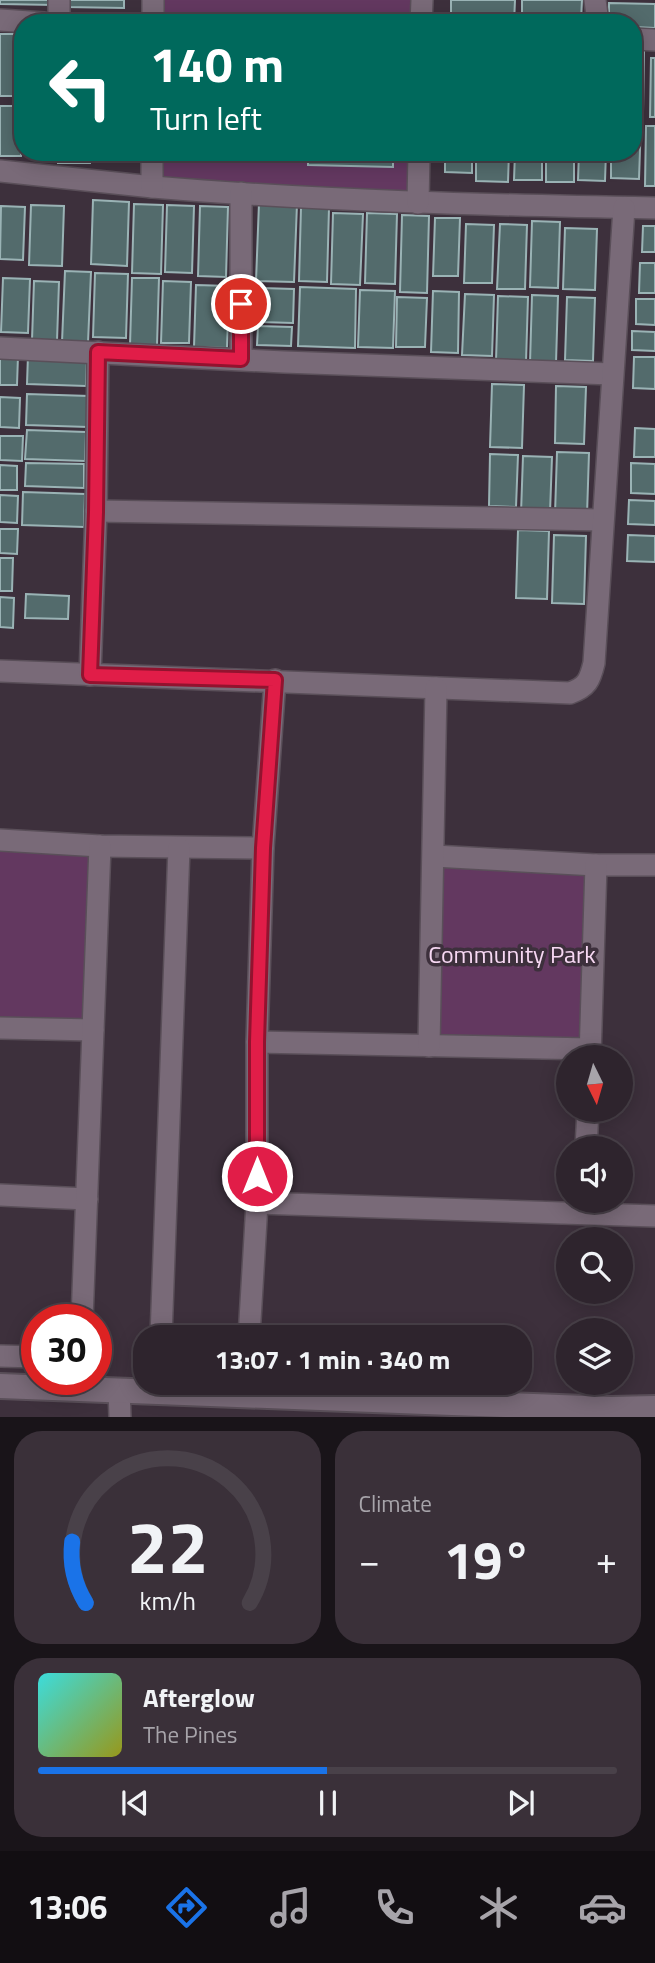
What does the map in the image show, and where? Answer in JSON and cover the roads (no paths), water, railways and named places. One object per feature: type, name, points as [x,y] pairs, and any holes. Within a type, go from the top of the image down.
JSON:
[{"type":"street","points":[[152,161],[152,187]]},
{"type":"street","points":[[418,203],[419,161]]},
{"type":"street","points":[[0,171],[152,187],[418,203],[655,208]]},
{"type":"street","points":[[241,193],[241,359]]},
{"type":"street","points":[[0,671],[570,693],[583,688],[590,680],[594,663],[624,208]]},
{"type":"street","points":[[0,348],[612,374]]},
{"type":"street","points":[[90,675],[98,352]]},
{"type":"street","points":[[96,512],[603,520]]},
{"type":"street","points":[[249,1325],[257,1203],[257,1042],[263,848],[275,680]]},
{"type":"street","points":[[429,1046],[436,688]]},
{"type":"street","points":[[0,840],[100,846],[263,848]]},
{"type":"street","points":[[83,1304],[100,846]]},
{"type":"street","points":[[161,1325],[179,848]]},
{"type":"street","points":[[434,856],[655,865]]},
{"type":"street","points":[[590,1045],[596,864]]},
{"type":"street","points":[[0,1028],[93,1030]]},
{"type":"street","points":[[257,1042],[556,1052]]},
{"type":"street","points":[[0,1195],[87,1199]]},
{"type":"street","points":[[257,1203],[556,1207]]},
{"type":"street","points":[[631,1213],[655,1216]]},
{"type":"street","points":[[0,1356],[21,1357]]},
{"type":"street","points":[[0,1386],[21,1385]]},
{"type":"street","points":[[112,1389],[133,1389]]},
{"type":"street","points":[[119,1390],[120,1417]]},
{"type":"street","points":[[336,1395],[610,1413],[655,1408]]},
{"type":"park label","name":"Community Park","points":[[512,955]]}]
